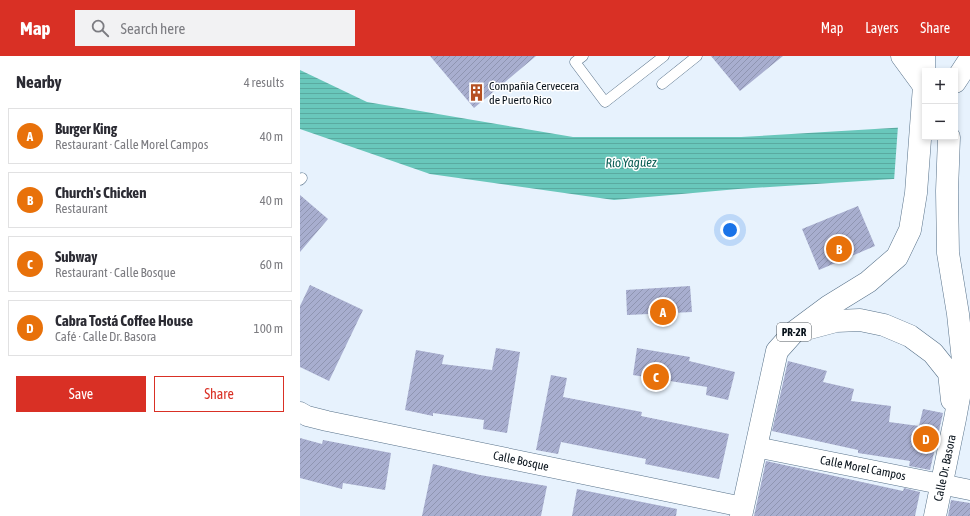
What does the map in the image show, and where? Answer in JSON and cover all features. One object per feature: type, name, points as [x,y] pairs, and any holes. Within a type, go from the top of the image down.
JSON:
[{"type":"main road","points":[[902,56],[922,83]]},
{"type":"main road","name":"PR-2R","points":[[924,56],[924,68]]},
{"type":"main road","points":[[952,68],[953,56]]},
{"type":"main road","points":[[958,77],[970,58]]},
{"type":"main road","name":"PR-2R","points":[[742,512],[777,351],[794,332],[829,306],[868,282],[897,257],[910,230],[916,193],[923,104]]},
{"type":"main road","name":"Calle Dr. Basora","points":[[935,516],[964,370],[958,314],[948,253],[947,190],[949,140]]},
{"type":"main road","points":[[794,332],[836,321],[860,320],[884,325],[910,336],[933,354],[949,373],[955,420]]},
{"type":"street","name":"Calle Bosque","points":[[300,412],[307,416],[328,421],[742,512]]},
{"type":"street","name":"Calle Morel Campos","points":[[756,446],[970,490]]},
{"type":"lane","points":[[583,56],[575,62],[605,102],[664,56]]},
{"type":"lane","points":[[662,84],[697,56]]},
{"type":"water","name":"Río Yagüez","points":[[300,70],[367,102],[573,137],[741,137],[922,126],[922,140],[929,140],[970,174],[738,189],[614,200],[430,174],[300,129]]},
{"type":"pier","points":[[958,122],[970,122],[970,176],[894,181],[898,126],[922,124],[922,140],[958,140]]},
{"type":"building","name":"Compañía Cervecera de Puerto Rico","points":[[430,56],[536,56],[474,108]]},
{"type":"building","points":[[711,56],[783,56],[740,91]]},
{"type":"building","points":[[300,195],[328,219],[300,252]]},
{"type":"building","points":[[858,206],[875,246],[819,270],[802,229]]},
{"type":"building","points":[[310,285],[363,310],[329,381],[300,367],[300,306]]},
{"type":"building","points":[[690,286],[692,312],[627,315],[626,290]]},
{"type":"building","points":[[496,348],[520,352],[507,433],[483,429],[484,420],[433,413],[433,416],[405,410],[416,350],[444,355],[442,364],[492,370]]},
{"type":"building","points":[[637,348],[690,357],[689,361],[735,372],[728,400],[706,395],[707,387],[633,375]]},
{"type":"building","points":[[788,361],[827,371],[823,382],[854,389],[851,401],[891,406],[889,422],[919,426],[923,409],[943,413],[930,470],[909,466],[910,461],[858,453],[858,450],[772,431]]},
{"type":"building","points":[[551,375],[567,378],[563,397],[642,412],[641,416],[729,434],[719,479],[645,464],[646,459],[561,442],[558,454],[536,450]]},
{"type":"building","points":[[300,438],[322,444],[323,440],[391,453],[385,490],[343,483],[342,489],[300,478]]},
{"type":"building","points":[[766,461],[903,491],[904,488],[920,492],[915,516],[754,516]]},
{"type":"building","points":[[433,464],[480,475],[547,486],[541,516],[422,516]]},
{"type":"building","points":[[577,489],[677,509],[676,516],[572,516]]},
{"type":"building","points":[[951,500],[970,503],[970,516],[948,516]]},
{"type":"place","name":"Compañía Cervecera de Puerto Rico","points":[[476,93]]},
{"type":"place","name":"Church's Chicken","points":[[839,249]]},
{"type":"place","name":"Burger King","points":[[663,312]]},
{"type":"place","name":"Subway","points":[[656,377]]},
{"type":"place","name":"Cabra Tostá Coffee House","points":[[926,439]]}]
